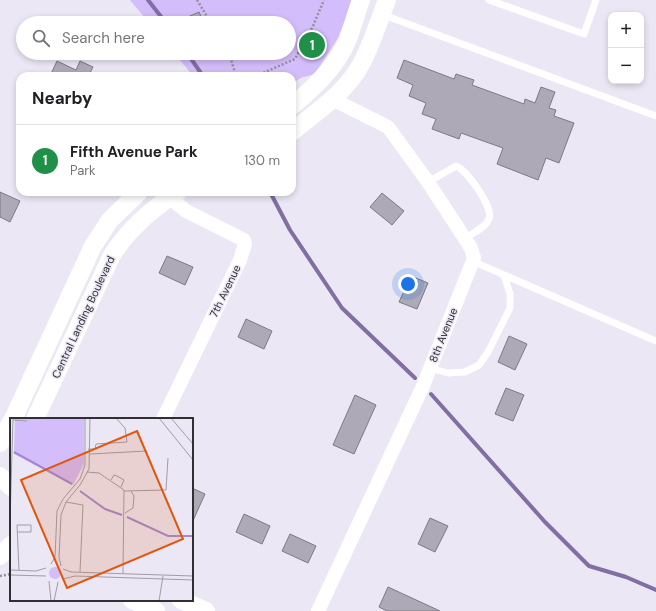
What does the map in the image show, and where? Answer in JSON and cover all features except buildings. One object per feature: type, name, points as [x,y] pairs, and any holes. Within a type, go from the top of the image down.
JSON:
[{"type":"street","points":[[296,102],[315,84],[336,60],[348,39],[361,0]]},
{"type":"street","points":[[296,129],[348,83],[360,66],[384,7]]},
{"type":"street","points":[[332,98],[388,127],[428,182],[465,238],[473,253],[472,261]]},
{"type":"street","name":"Central Landing Boulevard","points":[[13,418],[93,246],[110,220],[135,196]]},
{"type":"street","name":"Central Landing Boulevard","points":[[35,418],[112,255],[130,233],[173,196]]},
{"type":"street","name":"7th Avenue","points":[[163,418],[240,260],[245,244],[244,240],[186,211],[175,196]]},
{"type":"street","name":"8th Avenue","points":[[318,611],[430,368],[472,261]]},
{"type":"street","points":[[0,443],[10,424]]},
{"type":"street","points":[[0,476],[10,486]]},
{"type":"street","points":[[0,558],[10,546]]},
{"type":"street","points":[[0,558],[10,557]]},
{"type":"street","points":[[134,601],[156,611]]},
{"type":"street","points":[[183,601],[206,611]]},
{"type":"lane","points":[[489,0],[584,34],[596,0]]},
{"type":"lane","points":[[384,7],[656,116]]},
{"type":"lane","points":[[428,182],[456,166],[462,168],[468,174],[490,210],[490,218],[485,224],[465,238]]},
{"type":"lane","points":[[472,261],[656,341]]},
{"type":"lane","points":[[430,368],[448,374],[465,372],[480,365],[510,308],[510,294],[504,274]]},
{"type":"path","points":[[197,0],[207,16]]},
{"type":"path","points":[[296,57],[313,26],[324,0]]},
{"type":"path","points":[[231,60],[235,72]]},
{"type":"path","points":[[265,72],[293,60]]},
{"type":"path","points":[[0,576],[10,574]]},
{"type":"shaded area","points":[[130,0],[353,0],[338,38],[316,72],[296,81],[296,72],[190,72],[180,60],[296,60],[296,16],[143,16]]},
{"type":"waterway","points":[[148,0],[161,16]]},
{"type":"waterway","points":[[192,60],[200,72]]},
{"type":"waterway","points":[[272,196],[290,230],[342,308],[415,378]]},
{"type":"waterway","points":[[431,394],[545,522],[589,566],[626,577],[656,590]]},
{"type":"place","name":"Fifth Avenue Park","points":[[312,45]]}]
